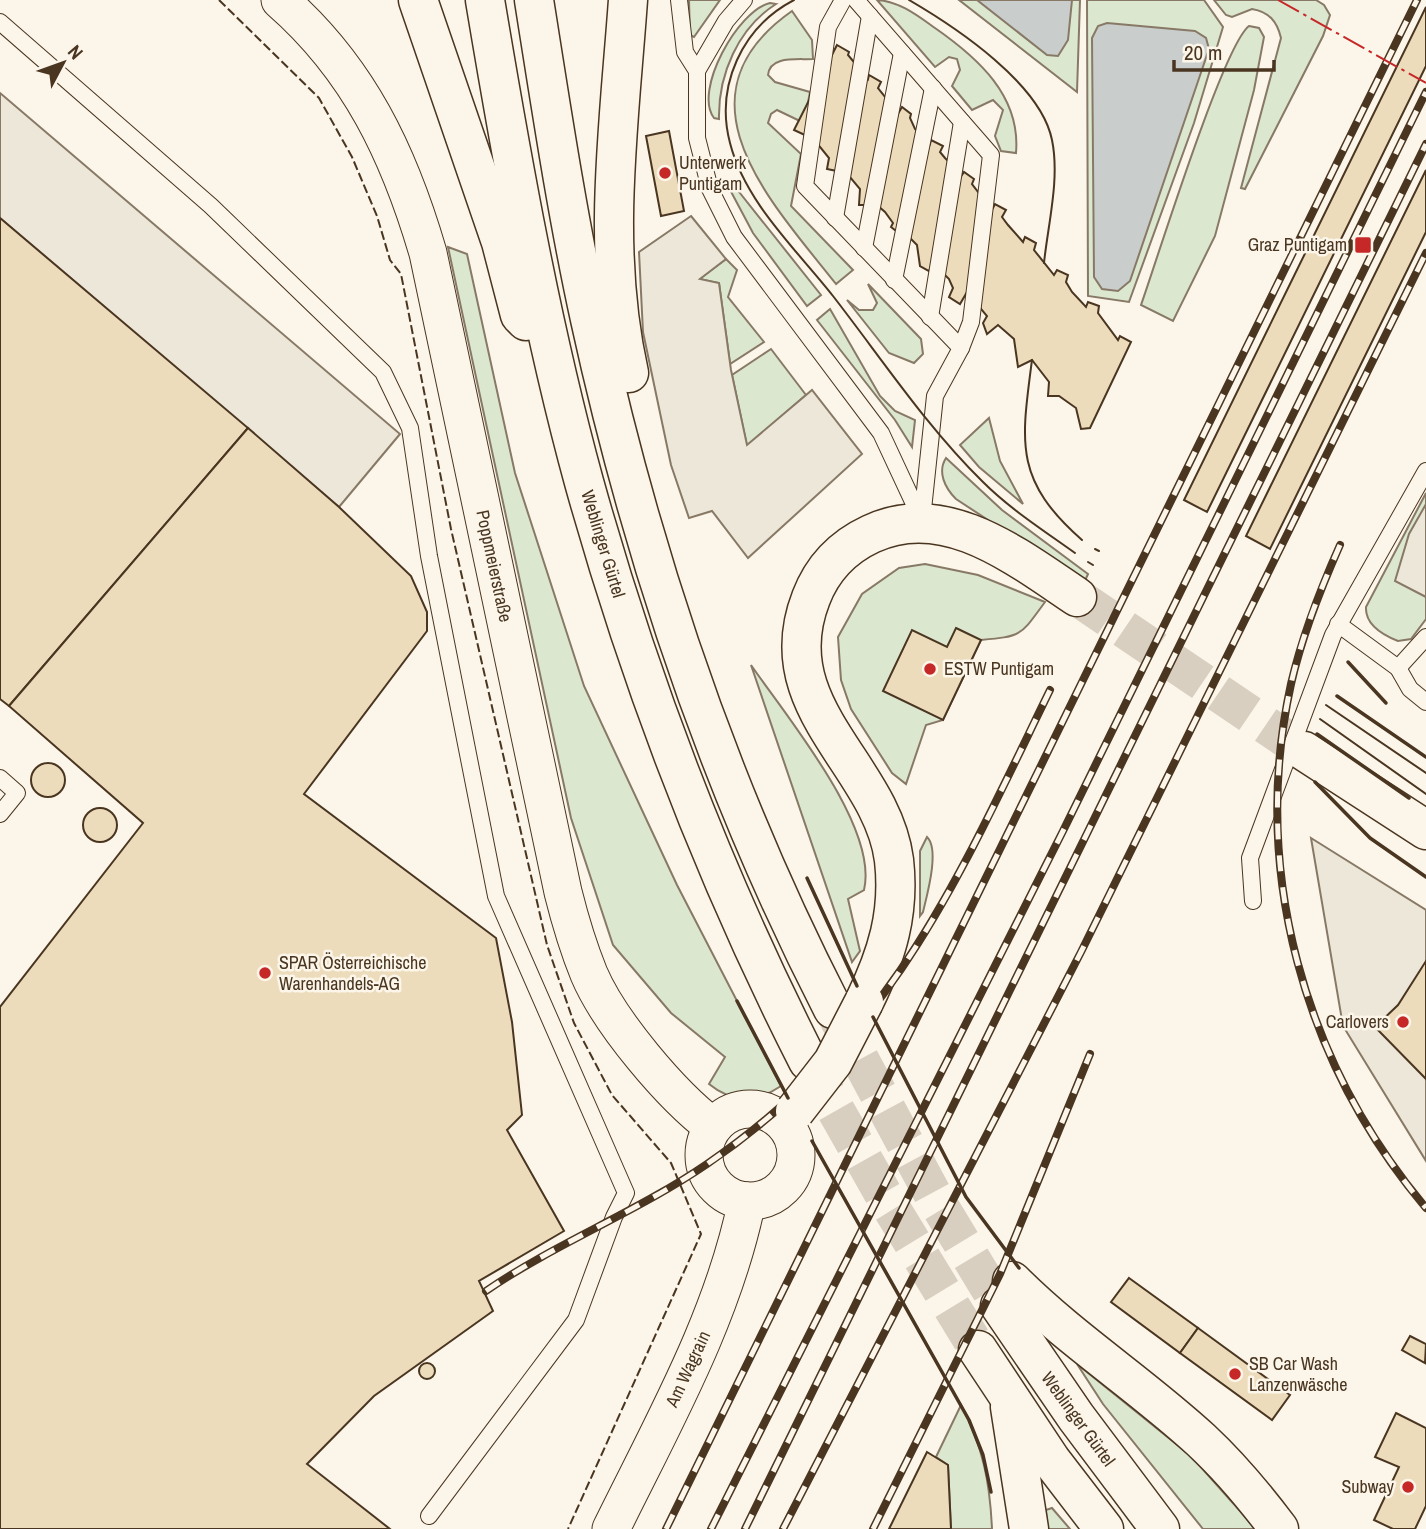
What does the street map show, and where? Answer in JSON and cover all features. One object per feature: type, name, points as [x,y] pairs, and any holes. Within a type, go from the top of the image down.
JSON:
[{"type":"main road","points":[[418,0],[496,229],[520,314],[552,352]]},
{"type":"main road","name":"Weblinger Gürtel","points":[[485,0],[552,352],[602,542],[663,728],[737,916],[808,1061]]},
{"type":"main road","points":[[534,0],[582,279],[641,517],[663,590],[716,744],[782,904],[849,1006]]},
{"type":"main road","points":[[628,0],[613,163],[614,269],[618,318],[640,426],[641,517]]},
{"type":"main road","points":[[789,1117],[833,1062],[849,1006],[893,931],[895,911],[894,859],[881,814],[840,751],[813,698],[805,673],[802,629],[814,590],[836,558],[864,537],[883,528],[922,521],[950,526],[1000,548],[1077,597]]},
{"type":"main road","points":[[1304,751],[1361,791],[1426,830]]},
{"type":"main road","points":[[1361,791],[1398,831],[1426,850]]},
{"type":"main road","name":"Weblinger Gürtel","points":[[1160,1529],[1076,1417],[1006,1293],[1057,1324],[1202,1441],[1235,1474],[1279,1529]]},
{"type":"main road","points":[[978,1350],[1008,1398],[1104,1529]]},
{"type":"main road","points":[[1008,1398],[1029,1529]]},
{"type":"street","name":"Poppmeierstraße","points":[[280,0],[319,38],[347,73],[382,129],[410,190],[428,253],[563,892],[574,934],[590,977],[638,1048],[695,1113],[713,1127]]},
{"type":"street","points":[[749,1108],[789,1117],[796,1149],[793,1172],[788,1182],[771,1197],[747,1201],[725,1194],[708,1175],[704,1153],[713,1127],[733,1112],[749,1108]]},
{"type":"street","name":"Am Wagrain","points":[[611,1529],[696,1353],[726,1277],[747,1201]]},
{"type":"lane","points":[[679,0],[685,52],[697,71]]},
{"type":"lane","points":[[744,0],[726,21],[697,71],[697,138],[710,189],[728,225],[881,433],[922,521]]},
{"type":"lane","points":[[843,0],[828,27],[804,186],[961,348]]},
{"type":"lane","points":[[856,0],[990,156],[971,323],[935,396],[922,521]]},
{"type":"lane","points":[[835,218],[870,16]]},
{"type":"lane","points":[[0,22],[211,206],[383,372],[410,428],[429,556],[496,896],[626,1193],[614,1217],[576,1320],[429,1516]]},
{"type":"lane","points":[[864,248],[902,53]]},
{"type":"lane","points":[[894,281],[933,88]]},
{"type":"lane","points":[[930,317],[962,122]]},
{"type":"lane","points":[[1253,901],[1250,858],[1338,624],[1426,471]]},
{"type":"lane","points":[[1338,624],[1398,668],[1410,690],[1426,702]]},
{"type":"lane","points":[[1398,668],[1426,637]]},
{"type":"lane","points":[[0,778],[17,793],[0,814]]},
{"type":"green space","points":[[689,0],[720,0],[694,37],[690,35]]},
{"type":"green space","points":[[877,0],[893,3],[915,14],[967,52],[994,80],[1012,114],[1016,132],[1016,153],[1001,151],[995,136],[1003,110],[993,100],[972,110],[952,86],[960,70],[957,59],[949,57],[935,67]]},
{"type":"green space","points":[[959,0],[1080,0],[1077,92]]},
{"type":"green space","points":[[1087,0],[1204,0],[1223,27],[1194,123],[1129,302],[1088,296]]},
{"type":"green space","points":[[1214,0],[1316,0],[1324,5],[1330,15],[1323,36],[1245,189],[1241,188],[1281,38],[1275,22],[1263,12],[1252,9],[1232,17],[1226,15]]},
{"type":"green space","points":[[770,3],[776,4],[751,26],[733,54],[722,86],[719,119],[714,118],[709,106],[709,90],[722,53],[745,20]]},
{"type":"green space","points":[[792,11],[812,40],[813,59],[779,61],[770,69],[768,75],[775,82],[810,92],[804,123],[777,110],[771,114],[768,123],[801,154],[791,206],[853,270],[836,284],[762,185],[744,149],[735,114],[738,79],[756,44]]},
{"type":"green space","points":[[1249,26],[1259,28],[1264,37],[1254,90],[1215,236],[1173,321],[1141,305],[1175,202],[1223,72]]},
{"type":"green space","points":[[732,183],[821,295],[807,306],[753,233],[728,186]]},
{"type":"green space","points":[[448,247],[467,254],[515,473],[584,686],[677,885],[781,1086],[762,1096],[744,1098],[726,1095],[709,1084],[725,1057],[671,1013],[613,945],[571,818]]},
{"type":"green space","points":[[726,259],[737,270],[728,297],[764,342],[730,364],[719,283],[699,279]]},
{"type":"green space","points":[[868,284],[921,339],[923,354],[914,363],[889,353],[847,300],[859,310],[873,310],[877,303]]},
{"type":"green space","points":[[830,309],[880,396],[895,411],[915,420],[912,447],[895,420],[817,320]]},
{"type":"green space","points":[[771,349],[806,395],[747,446],[732,375]]},
{"type":"green space","points":[[989,418],[1000,461],[1023,504],[979,467],[960,445]]},
{"type":"green space","points":[[946,458],[1002,510],[1088,574],[1084,583],[956,499],[942,474]]},
{"type":"green space","points":[[1426,493],[1426,619],[1411,639],[1398,641],[1372,624],[1368,619],[1366,607]]},
{"type":"green space","points":[[925,564],[978,575],[1045,602],[1019,632],[981,640],[943,720],[926,725],[906,784],[892,773],[851,709],[841,680],[838,637],[862,594],[899,568]]},
{"type":"green space","points":[[751,665],[826,773],[858,835],[865,864],[864,890],[848,899],[860,951],[852,962]]},
{"type":"green space","points":[[927,837],[931,843],[933,862],[920,916],[920,851]]},
{"type":"green space","points":[[1077,1364],[1191,1456],[1256,1529],[1203,1529],[1103,1404]]},
{"type":"green space","points":[[961,1405],[975,1435],[984,1465],[992,1529],[951,1529],[948,1465],[936,1457]]},
{"type":"green space","points":[[1052,1508],[1070,1529],[1047,1529],[1046,1510]]},
{"type":"shaded area","points":[[977,0],[1072,0],[1068,40],[1058,56],[1047,55]]},
{"type":"shaded area","points":[[1107,23],[1195,31],[1206,38],[1209,49],[1130,281],[1118,291],[1102,289],[1094,277],[1092,38],[1098,26]]},
{"type":"shaded area","points":[[0,93],[400,434],[339,507],[0,218]]},
{"type":"shaded area","points":[[691,216],[726,259],[700,279],[719,283],[731,370],[747,445],[812,390],[862,454],[748,558],[712,511],[689,518],[671,465],[643,332],[639,252]]},
{"type":"shaded area","points":[[1426,504],[1426,597],[1395,581],[1409,534]]},
{"type":"shaded area","points":[[1311,838],[1426,910],[1426,1161],[1343,1026]]},
{"type":"building","points":[[1426,7],[1426,66],[1207,512],[1184,500]]},
{"type":"building","points":[[837,45],[849,52],[848,55],[868,79],[869,75],[881,82],[878,88],[899,112],[902,107],[911,114],[915,129],[930,144],[931,140],[943,146],[940,152],[962,175],[964,172],[974,179],[972,184],[985,201],[993,208],[995,204],[1006,210],[1002,217],[1023,242],[1025,237],[1036,243],[1034,250],[1054,275],[1057,270],[1068,275],[1066,282],[1086,307],[1088,302],[1099,306],[1098,313],[1118,340],[1120,336],[1131,342],[1090,428],[1081,429],[1076,408],[1059,396],[1048,396],[1049,382],[1032,360],[1018,367],[1014,339],[998,325],[987,334],[983,323],[987,316],[967,292],[960,304],[949,297],[953,288],[949,279],[933,263],[929,271],[920,266],[917,245],[902,230],[900,234],[891,227],[893,223],[885,212],[870,199],[869,205],[859,205],[860,189],[840,165],[837,171],[827,169],[829,158],[808,132],[807,136],[794,130]]},
{"type":"building","name":"Unterwerk Puntigam","points":[[669,131],[684,211],[661,216],[646,136]]},
{"type":"building","points":[[1426,170],[1426,232],[1270,549],[1246,536]]},
{"type":"building","points":[[0,218],[248,428],[9,706],[0,699]]},
{"type":"building","name":"SPAR Österreichische Warenhandels-AG","points":[[248,428],[339,507],[411,576],[427,612],[427,631],[304,794],[496,938],[512,1022],[522,1115],[507,1130],[564,1231],[479,1281],[493,1311],[374,1396],[307,1464],[390,1529],[0,1529],[0,1007],[143,823],[9,706]]},
{"type":"building","name":"ESTW Puntigam","points":[[956,628],[981,640],[943,720],[883,691],[912,630],[947,647]]},
{"type":"building","points":[[48,763],[60,768],[65,780],[60,792],[48,797],[36,792],[31,780],[36,768]]},
{"type":"building","points":[[100,808],[112,813],[117,825],[112,837],[100,842],[88,837],[83,825],[88,813]]},
{"type":"building","name":"Carlovers","points":[[1426,961],[1426,1079],[1375,1027],[1398,1005]]},
{"type":"building","points":[[1129,1278],[1198,1328],[1180,1353],[1111,1302]]},
{"type":"building","name":"SB Car Wash Lanzenwäsche","points":[[1198,1328],[1290,1395],[1272,1420],[1180,1353]]},
{"type":"building","points":[[1410,1336],[1426,1344],[1425,1363],[1402,1350]]},
{"type":"building","points":[[427,1363],[433,1365],[433,1377],[427,1379],[421,1377],[419,1371],[421,1365]]},
{"type":"building","name":"Subway","points":[[1396,1413],[1426,1428],[1426,1506],[1415,1529],[1393,1529],[1374,1520],[1399,1467],[1375,1457]]},
{"type":"building","points":[[927,1452],[948,1465],[951,1529],[889,1529]]},
{"type":"tunnel","points":[[1077,597],[1304,751]]},
{"type":"tunnel","points":[[833,1009],[933,1195],[1000,1306]]},
{"type":"tunnel","points":[[808,1061],[890,1206],[978,1350]]},
{"type":"tram line","points":[[794,0],[760,26],[747,42],[730,80],[726,122],[737,165],[747,185],[773,224],[962,461],[1004,501],[1075,553]]},
{"type":"tram line","points":[[909,0],[972,42],[1015,78],[1045,119],[1052,140],[1055,170],[1044,263]]},
{"type":"tram line","points":[[1032,360],[1026,415],[1027,459],[1033,479],[1044,498],[1082,540]]},
{"type":"tram line","points":[[1095,549],[1099,551]]},
{"type":"tram line","points":[[1088,562],[1093,565]]},
{"type":"tram line","points":[[1326,705],[1426,773]]},
{"type":"tram line","points":[[1320,719],[1426,794]]},
{"type":"railway","points":[[666,1529],[1417,0]]},
{"type":"railway","points":[[711,1529],[1063,831],[1426,92]]},
{"type":"railway","points":[[745,1529],[1426,144]]},
{"type":"railway","points":[[783,1529],[1081,952],[1426,253]]},
{"type":"railway","points":[[1340,545],[1312,613],[1291,684],[1280,754],[1278,824],[1284,894],[1297,962],[1319,1028],[1348,1091],[1383,1152],[1426,1208]]},
{"type":"railway","points":[[486,1291],[707,1164],[771,1115],[825,1064],[872,1009],[913,952],[983,828],[1050,690]]},
{"type":"railway","points":[[873,1529],[1000,1274],[1090,1054]]},
{"type":"fence","points":[[219,0],[319,98],[352,157],[377,216],[390,260],[401,274],[451,529],[547,945],[574,1023],[612,1095],[671,1163],[701,1234],[568,1529]]},
{"type":"wall","points":[[1348,662],[1386,703]]},
{"type":"wall","points":[[1337,696],[1426,757]]},
{"type":"wall","points":[[1317,734],[1409,798]]},
{"type":"wall","points":[[1315,782],[1370,838],[1426,877]]},
{"type":"wall","points":[[807,878],[857,986]]},
{"type":"wall","points":[[737,1001],[788,1098]]},
{"type":"wall","points":[[873,1017],[966,1197],[1019,1268]]},
{"type":"wall","points":[[812,1141],[969,1420],[983,1455],[991,1492]]},
{"type":"power","points":[[1278,0],[1426,83]]},
{"type":"place","name":"Unterwerk Puntigam","points":[[665,173]]},
{"type":"place","name":"Graz Puntigam","points":[[1363,245]]},
{"type":"place","name":"ESTW Puntigam","points":[[930,669]]},
{"type":"place","name":"SPAR Österreichische Warenhandels-AG","points":[[265,973]]},
{"type":"place","name":"Carlovers","points":[[1403,1022]]},
{"type":"place","name":"SB Car Wash Lanzenwäsche","points":[[1235,1374]]},
{"type":"place","name":"Subway","points":[[1408,1487]]}]
